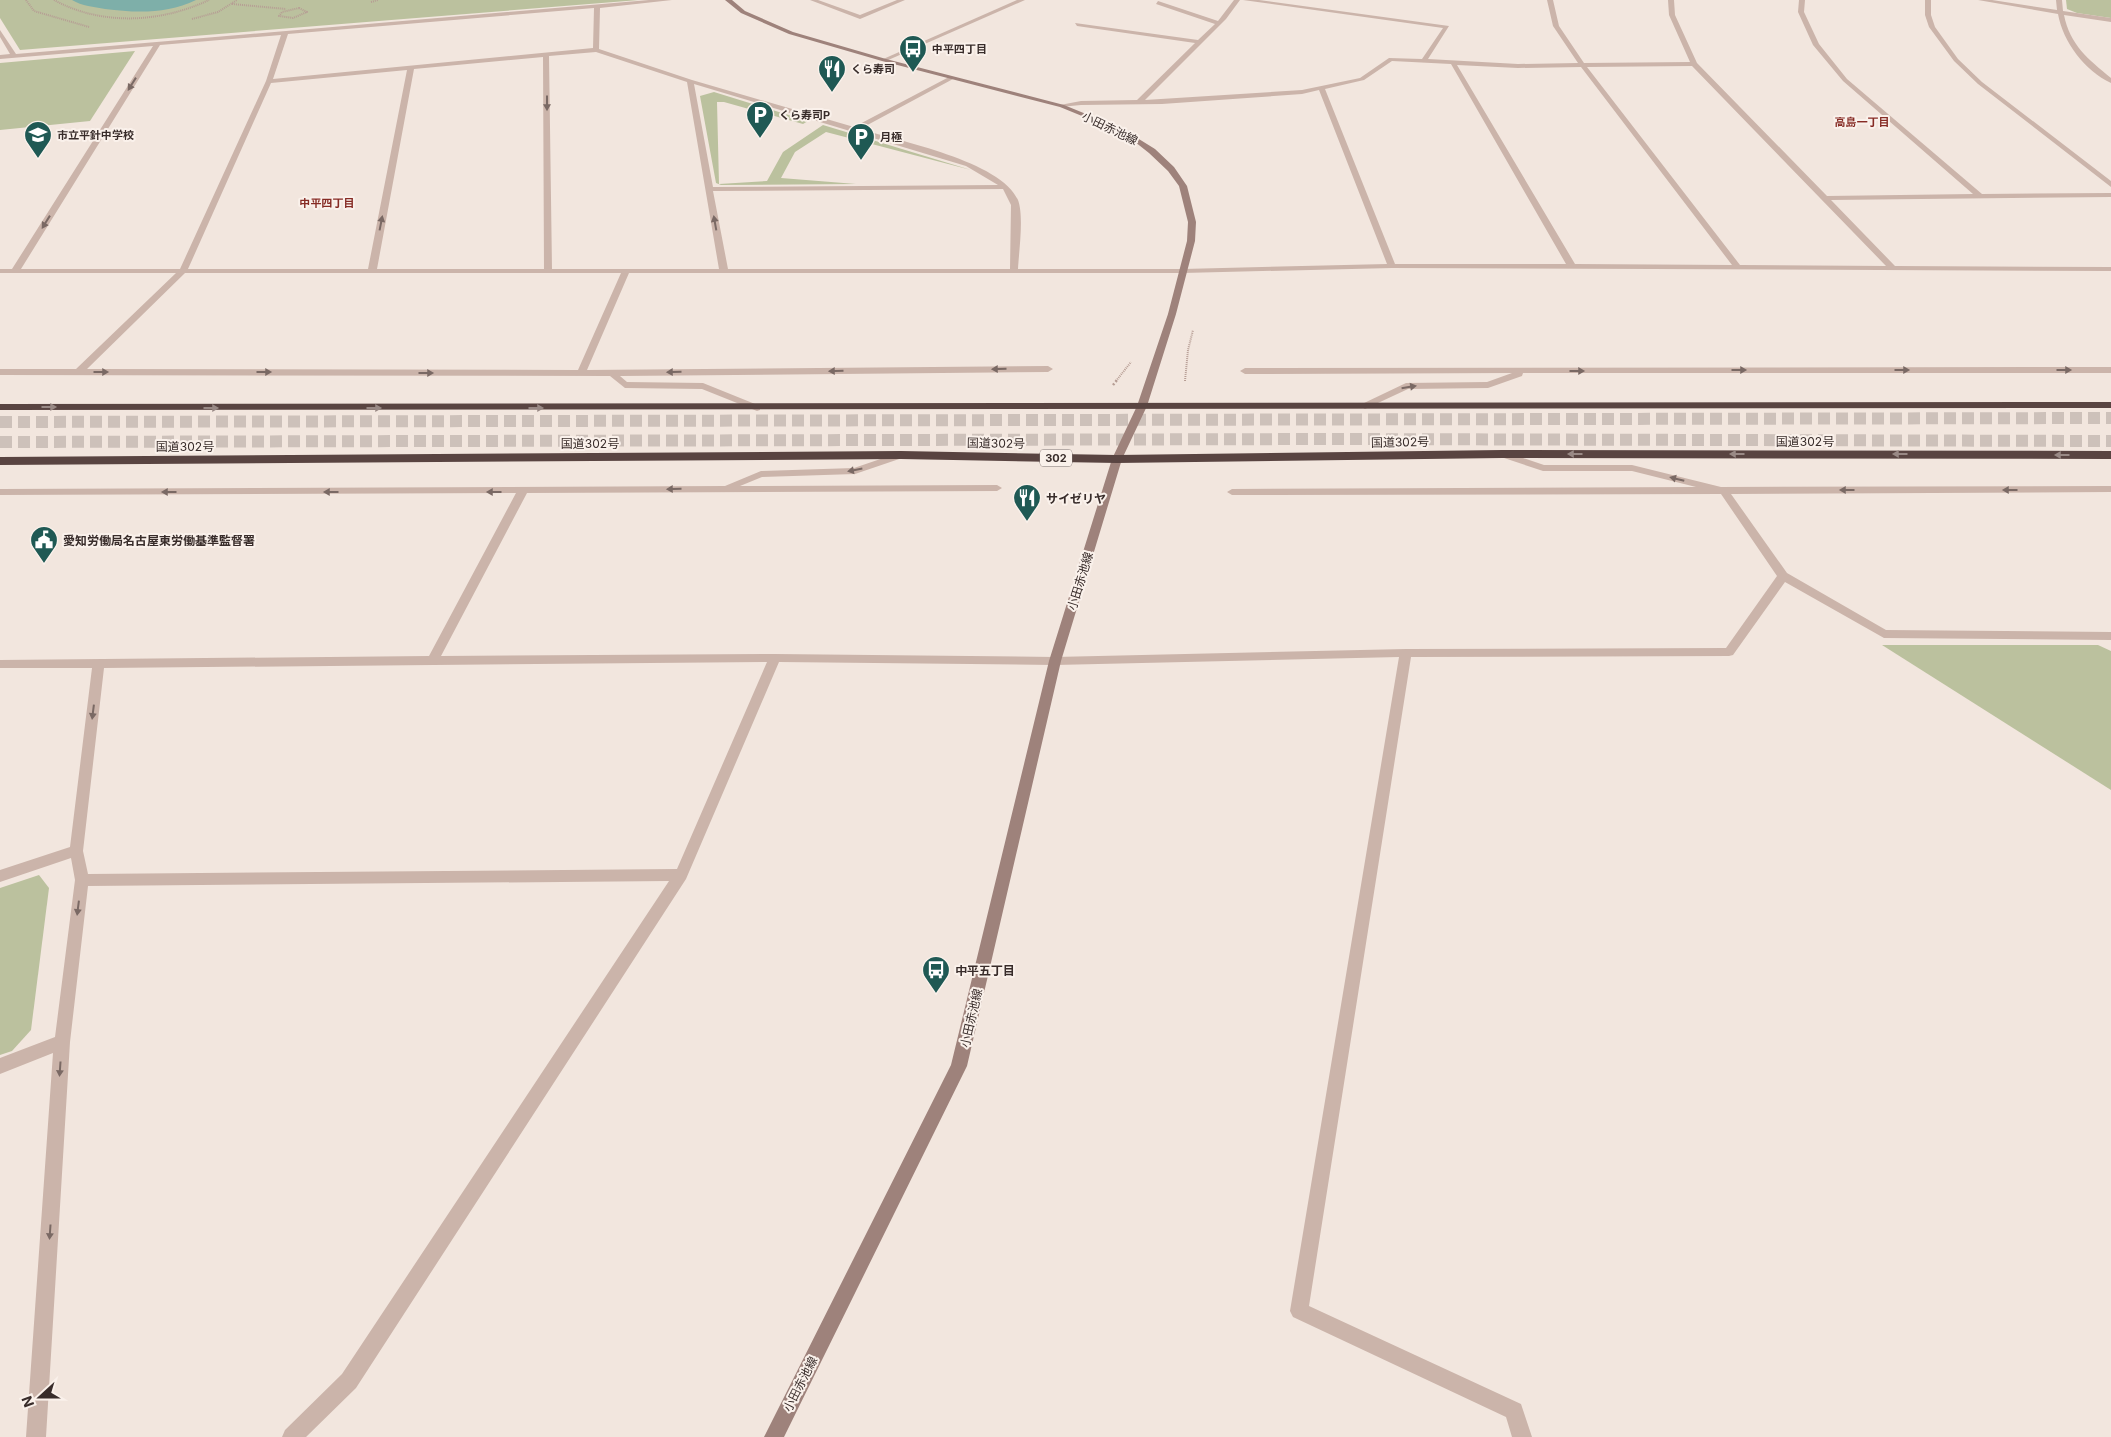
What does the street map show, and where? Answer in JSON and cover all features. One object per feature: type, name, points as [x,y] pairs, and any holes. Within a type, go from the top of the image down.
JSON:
[{"type":"highway","points":[[0,407],[757,408],[2111,405]]},
{"type":"highway","name":"国道302号","points":[[0,461],[901,455],[1117,459],[1502,454],[2111,455]]},
{"type":"street","points":[[0,57],[669,0]]},
{"type":"street","name":"小田赤池線","points":[[728,0],[743,12],[791,33],[884,60],[1062,106],[1132,137],[1171,169],[1183,186],[1192,222],[1191,241],[1172,314],[1142,406],[1117,459],[1055,661],[959,1066],[774,1437]]},
{"type":"street","points":[[814,0],[860,16],[902,0]]},
{"type":"street","points":[[884,60],[1022,0]]},
{"type":"street","points":[[1139,102],[1218,23],[1237,0]]},
{"type":"street","points":[[1246,0],[1447,27],[1424,60]]},
{"type":"street","points":[[1550,0],[1556,26],[1583,66],[1739,269]]},
{"type":"street","points":[[1671,0],[1672,15],[1694,64],[1892,267]]},
{"type":"street","points":[[1802,0],[1801,12],[1816,45],[1846,80],[1979,195]]},
{"type":"street","points":[[1928,0],[1928,15],[1932,27],[1956,60],[1980,83],[2111,185]]},
{"type":"street","points":[[1981,0],[2111,20]]},
{"type":"street","points":[[2060,0],[2063,29],[2071,45],[2084,60],[2111,82]]},
{"type":"street","points":[[1158,3],[1218,23]]},
{"type":"street","points":[[596,50],[597,7]]},
{"type":"street","points":[[1077,24],[1198,42]]},
{"type":"street","points":[[0,32],[14,56]]},
{"type":"street","points":[[79,372],[183,271],[269,81],[285,33]]},
{"type":"street","points":[[15,271],[158,43]]},
{"type":"street","points":[[269,81],[596,50],[690,81],[969,164],[989,174],[1005,187],[1015,202],[1014,270]]},
{"type":"street","points":[[546,54],[548,270]]},
{"type":"street","points":[[1062,106],[1081,103],[1139,102],[1283,93],[1321,88],[1362,79],[1391,59],[1518,66],[1694,64]]},
{"type":"street","points":[[1452,61],[1572,267]]},
{"type":"street","points":[[372,271],[411,67]]},
{"type":"street","points":[[854,130],[951,78]]},
{"type":"street","points":[[690,81],[724,271]]},
{"type":"street","points":[[1321,88],[1392,266]]},
{"type":"street","points":[[709,189],[1005,187]]},
{"type":"street","points":[[1825,198],[2111,195]]},
{"type":"street","points":[[0,271],[1183,271],[1392,266],[1739,269],[1892,267],[2111,269]]},
{"type":"street","points":[[581,373],[626,270]]},
{"type":"street","points":[[0,372],[612,373],[1048,369]]},
{"type":"street","points":[[1246,371],[2111,370]]},
{"type":"street","points":[[1365,406],[1406,386],[1488,384],[1528,371]]},
{"type":"street","points":[[612,373],[625,385],[703,386],[757,408]]},
{"type":"street","points":[[1502,454],[1543,468],[1632,468],[1724,491],[1783,576],[1884,634],[2109,638]]},
{"type":"street","points":[[722,489],[760,474],[855,471],[901,455]]},
{"type":"street","points":[[0,492],[522,492],[997,488]]},
{"type":"street","points":[[1232,492],[2111,489]]},
{"type":"street","points":[[434,661],[522,492]]},
{"type":"street","points":[[0,664],[776,658],[1055,661],[1406,653],[1730,652],[1783,576]]},
{"type":"street","points":[[1406,653],[1299,1311],[1514,1411],[1522,1437]]},
{"type":"street","points":[[292,1437],[349,1381],[681,876],[776,658]]},
{"type":"street","points":[[36,1437],[62,1042],[82,880],[76,851],[98,664]]},
{"type":"street","points":[[0,876],[76,851]]},
{"type":"street","points":[[82,880],[681,876]]},
{"type":"street","points":[[0,1066],[62,1042]]},
{"type":"path","points":[[26,0],[34,11],[90,28]]},
{"type":"path","points":[[54,0],[63,6],[87,14],[120,19],[175,12],[209,0]]},
{"type":"path","points":[[187,19],[218,12],[236,0]]},
{"type":"path","points":[[371,2],[378,0]]},
{"type":"path","points":[[232,4],[288,10]]},
{"type":"path","points":[[1185,381],[1188,350],[1194,322]]},
{"type":"path","points":[[1109,390],[1133,360]]},
{"type":"green space","points":[[0,0],[639,0],[20,50],[0,18]]},
{"type":"green space","points":[[2066,0],[2111,0],[2111,18],[2077,13],[2067,9]]},
{"type":"green space","points":[[135,51],[90,121],[0,130],[0,63]]},
{"type":"green space","points":[[714,92],[808,121],[803,124],[724,102],[717,102],[719,184],[767,181],[783,152],[823,125],[971,170],[826,132],[795,152],[781,178],[856,184],[721,185],[716,183],[700,96]]},
{"type":"green space","points":[[1882,645],[2098,645],[2111,651],[2111,790]]},
{"type":"green space","points":[[39,875],[49,888],[31,1030],[12,1051],[0,1055],[0,888]]},
{"type":"water","points":[[72,0],[196,0],[174,8],[140,12],[97,8]]},
{"type":"tunnel","points":[[0,422],[2111,418]]},
{"type":"tunnel","points":[[0,442],[1333,439],[2111,441]]},
{"type":"place","name":"中平四丁目","points":[[913,73]]},
{"type":"place","name":"くら寿司","points":[[832,93]]},
{"type":"place","name":"くら寿司P","points":[[760,139]]},
{"type":"place","name":"市立平針中学校","points":[[38,159]]},
{"type":"place","name":"月極","points":[[861,161]]},
{"type":"place","name":"サイゼリヤ","points":[[1027,522]]},
{"type":"place","name":"愛知労働局名古屋東労働基準監督署","points":[[44,564]]},
{"type":"place","name":"中平五丁目","points":[[936,994]]},
{"type":"district","name":"高島一丁目","points":[[1862,122]]},
{"type":"district","name":"中平四丁目","points":[[327,203]]}]
